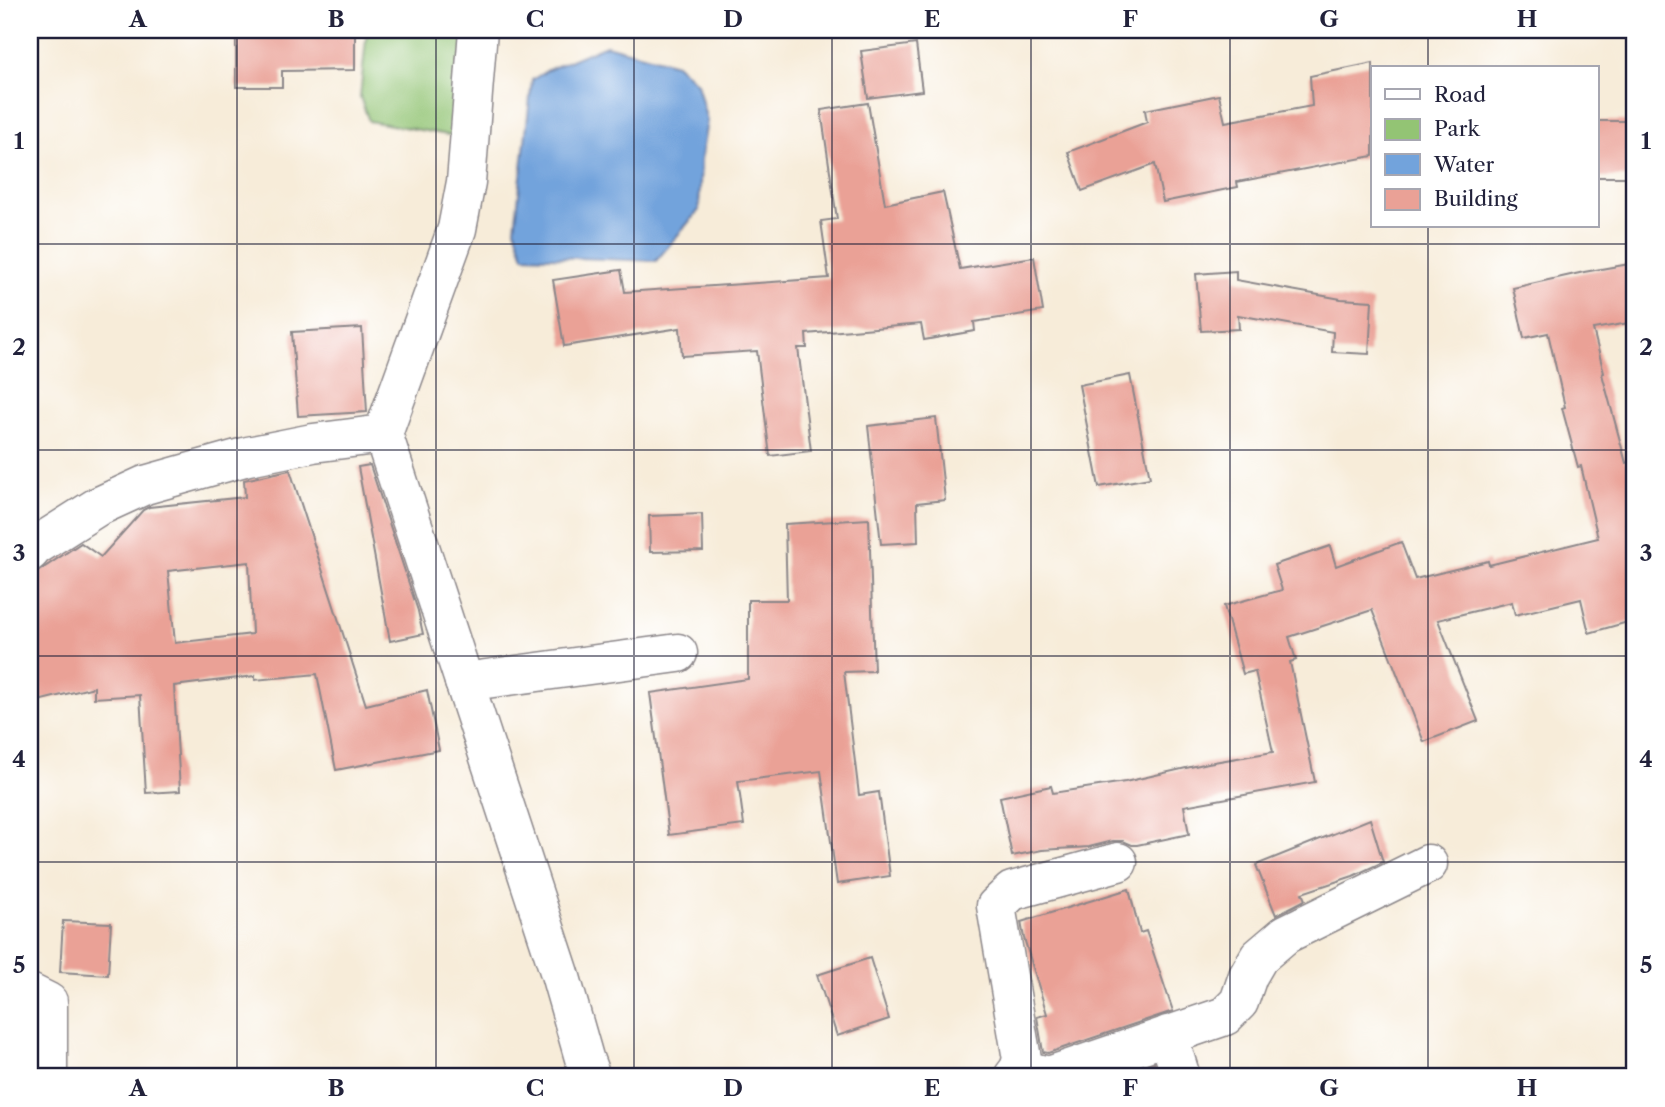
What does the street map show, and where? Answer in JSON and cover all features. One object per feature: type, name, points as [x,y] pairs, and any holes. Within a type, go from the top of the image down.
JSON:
[{"type":"street","points":[[478,30],[466,182],[457,229],[383,434],[591,1077]]},
{"type":"street","points":[[30,552],[97,507],[145,485],[248,456],[313,443],[383,434]]},
{"type":"street","points":[[464,682],[678,653]]},
{"type":"street","points":[[1118,862],[1012,891],[996,906],[1021,1059],[1016,1073],[1049,1076],[1225,1016],[1239,1002],[1248,976],[1259,957],[1286,934],[1428,864]]},
{"type":"street","points":[[30,993],[48,1002],[48,1077]]},
{"type":"street","points":[[1168,1035],[1181,1077]]},
{"type":"green space","points":[[367,30],[482,30],[471,139],[369,121],[360,97]]},
{"type":"water","points":[[606,45],[676,64],[697,83],[707,121],[701,159],[699,210],[656,261],[524,256],[515,229],[532,80],[548,70]]},
{"type":"building","points":[[236,30],[355,30],[355,70],[282,71],[282,87],[236,87]]},
{"type":"building","points":[[916,44],[922,91],[868,98],[861,51]]},
{"type":"building","points":[[1373,63],[1371,156],[1237,182],[1238,187],[1163,202],[1155,164],[1082,191],[1068,152],[1147,122],[1145,110],[1219,95],[1225,122],[1312,106],[1310,76]]},
{"type":"building","points":[[868,103],[885,204],[943,192],[960,269],[1034,257],[1043,311],[974,322],[975,331],[924,340],[921,324],[806,334],[807,348],[798,348],[811,451],[770,456],[757,351],[682,356],[680,328],[564,346],[553,280],[621,270],[625,292],[829,278],[821,221],[837,219],[821,110]]},
{"type":"building","points":[[1598,121],[1630,121],[1630,177],[1598,177]]},
{"type":"building","points":[[1635,263],[1635,322],[1593,329],[1626,463],[1635,461],[1635,620],[1589,633],[1581,599],[1515,615],[1512,602],[1438,620],[1478,721],[1424,742],[1372,610],[1289,637],[1296,660],[1290,662],[1315,782],[1184,806],[1189,834],[1137,845],[1113,841],[1089,847],[1042,850],[1012,856],[1000,797],[1051,786],[1053,793],[1125,782],[1208,763],[1273,752],[1255,671],[1243,674],[1224,606],[1282,590],[1274,565],[1330,546],[1336,566],[1401,542],[1415,579],[1488,561],[1489,565],[1598,538],[1581,466],[1578,467],[1562,408],[1565,407],[1548,333],[1524,338],[1513,288]]},
{"type":"building","points":[[1236,271],[1236,280],[1341,299],[1372,301],[1369,354],[1332,352],[1333,332],[1238,315],[1239,329],[1201,331],[1196,274]]},
{"type":"building","points":[[362,328],[367,412],[298,416],[292,332]]},
{"type":"building","points":[[1130,375],[1150,478],[1099,487],[1079,385]]},
{"type":"building","points":[[936,418],[945,500],[917,503],[918,542],[881,544],[868,426]]},
{"type":"building","points":[[370,465],[418,611],[423,634],[390,641],[358,467]]},
{"type":"building","points":[[290,470],[366,705],[427,690],[439,750],[336,770],[317,674],[255,680],[255,676],[174,686],[180,791],[146,793],[140,695],[94,698],[94,687],[30,703],[30,582],[36,573],[81,543],[101,557],[143,510],[149,507],[245,497],[244,480]],"holes":[[[249,562],[252,634],[175,643],[168,571]]]},
{"type":"building","points":[[702,514],[703,551],[650,552],[649,516]]},
{"type":"building","points":[[869,519],[874,671],[844,672],[859,795],[879,792],[890,876],[837,884],[821,771],[738,781],[744,825],[669,835],[650,693],[748,679],[748,600],[787,600],[785,524]]},
{"type":"building","points":[[1370,819],[1383,862],[1353,876],[1302,893],[1305,900],[1276,915],[1256,865]]},
{"type":"building","points":[[1129,889],[1140,933],[1146,931],[1173,1011],[1048,1053],[1043,1052],[1037,1017],[1047,1014],[1021,922]]},
{"type":"building","points":[[63,921],[111,923],[108,975],[60,972]]},
{"type":"building","points":[[870,958],[889,1019],[837,1036],[817,975]]},
{"type":"building","points":[[1154,1063],[1158,1077],[1138,1077],[1135,1070]]}]
